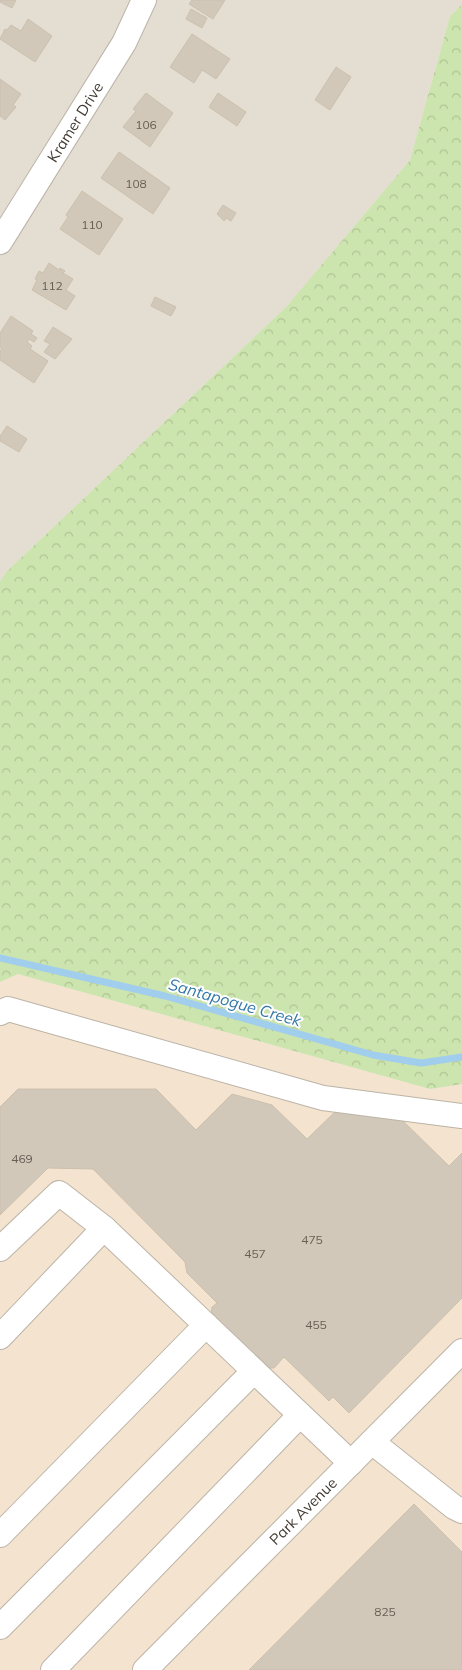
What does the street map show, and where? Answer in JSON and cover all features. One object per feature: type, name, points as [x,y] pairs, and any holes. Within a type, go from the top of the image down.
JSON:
[{"type":"street","name":"Kramer Drive","points":[[0,242],[124,44],[144,0]]},
{"type":"street","points":[[0,1013],[8,1009],[323,1098],[462,1116]]},
{"type":"street","points":[[0,1249],[59,1193],[104,1228],[351,1463]]},
{"type":"street","points":[[5,1322],[104,1228]]},
{"type":"street","points":[[0,1535],[206,1325]]},
{"type":"street","name":"Park Avenue","points":[[145,1670],[462,1351]]},
{"type":"street","points":[[0,1627],[254,1371]]},
{"type":"street","points":[[53,1670],[300,1415]]},
{"type":"street","points":[[372,1442],[454,1507],[462,1511]]},
{"type":"shaded area","points":[[0,0],[462,0],[462,4],[450,16],[410,160],[286,307],[7,571],[0,581]]},
{"type":"shaded area","points":[[18,974],[430,1089],[462,1084],[462,1670],[0,1670],[0,982]]},
{"type":"green space","points":[[462,4],[462,1084],[430,1089],[18,974],[0,982],[0,581],[7,571],[286,307],[410,160],[450,16]]},
{"type":"building","points":[[0,0],[16,0],[12,8],[0,2]]},
{"type":"building","points":[[192,0],[225,0],[213,19],[189,4]]},
{"type":"building","points":[[191,9],[207,18],[202,28],[186,19]]},
{"type":"building","points":[[28,19],[52,36],[35,62],[0,39],[5,29],[7,30],[11,25],[21,31]]},
{"type":"building","points":[[192,34],[230,59],[216,79],[202,70],[194,83],[170,67]]},
{"type":"building","points":[[336,67],[351,77],[330,110],[315,100]]},
{"type":"building","points":[[0,79],[21,94],[13,105],[16,107],[5,120],[0,116]]},
{"type":"building","points":[[146,93],[173,113],[150,147],[123,127],[136,111],[133,109]]},
{"type":"building","points":[[218,93],[246,112],[237,126],[209,107]]},
{"type":"building","points":[[119,152],[170,188],[153,214],[101,178]]},
{"type":"building","points":[[82,191],[123,219],[99,255],[60,229],[68,217],[66,215]]},
{"type":"building","points":[[223,205],[236,213],[231,221],[226,218],[224,221],[217,214]]},
{"type":"building","points":[[49,263],[59,270],[60,268],[65,271],[63,273],[73,279],[66,290],[75,296],[66,310],[32,290],[39,271],[43,273]]},
{"type":"building","points":[[155,297],[176,307],[171,316],[151,306]]},
{"type":"building","points":[[11,316],[33,331],[31,334],[37,338],[34,342],[29,339],[27,342],[32,346],[30,349],[48,361],[34,383],[0,360],[2,348],[0,347],[0,333]]},
{"type":"building","points":[[53,327],[72,339],[55,359],[44,352],[50,344],[44,341]]},
{"type":"building","points":[[7,426],[27,439],[19,452],[0,441],[0,436]]},
{"type":"building","points":[[18,1089],[156,1089],[196,1130],[232,1094],[272,1105],[307,1139],[339,1108],[402,1120],[449,1166],[462,1153],[462,1298],[349,1413],[333,1397],[329,1401],[284,1357],[274,1368],[265,1368],[211,1315],[212,1307],[217,1303],[187,1273],[185,1262],[93,1169],[48,1168],[0,1215],[0,1107]]},
{"type":"building","points":[[414,1504],[462,1552],[462,1670],[249,1670]]},
{"type":"waterway","name":"Santapogue Creek","points":[[0,958],[165,996],[373,1055],[421,1063],[462,1057]]}]
